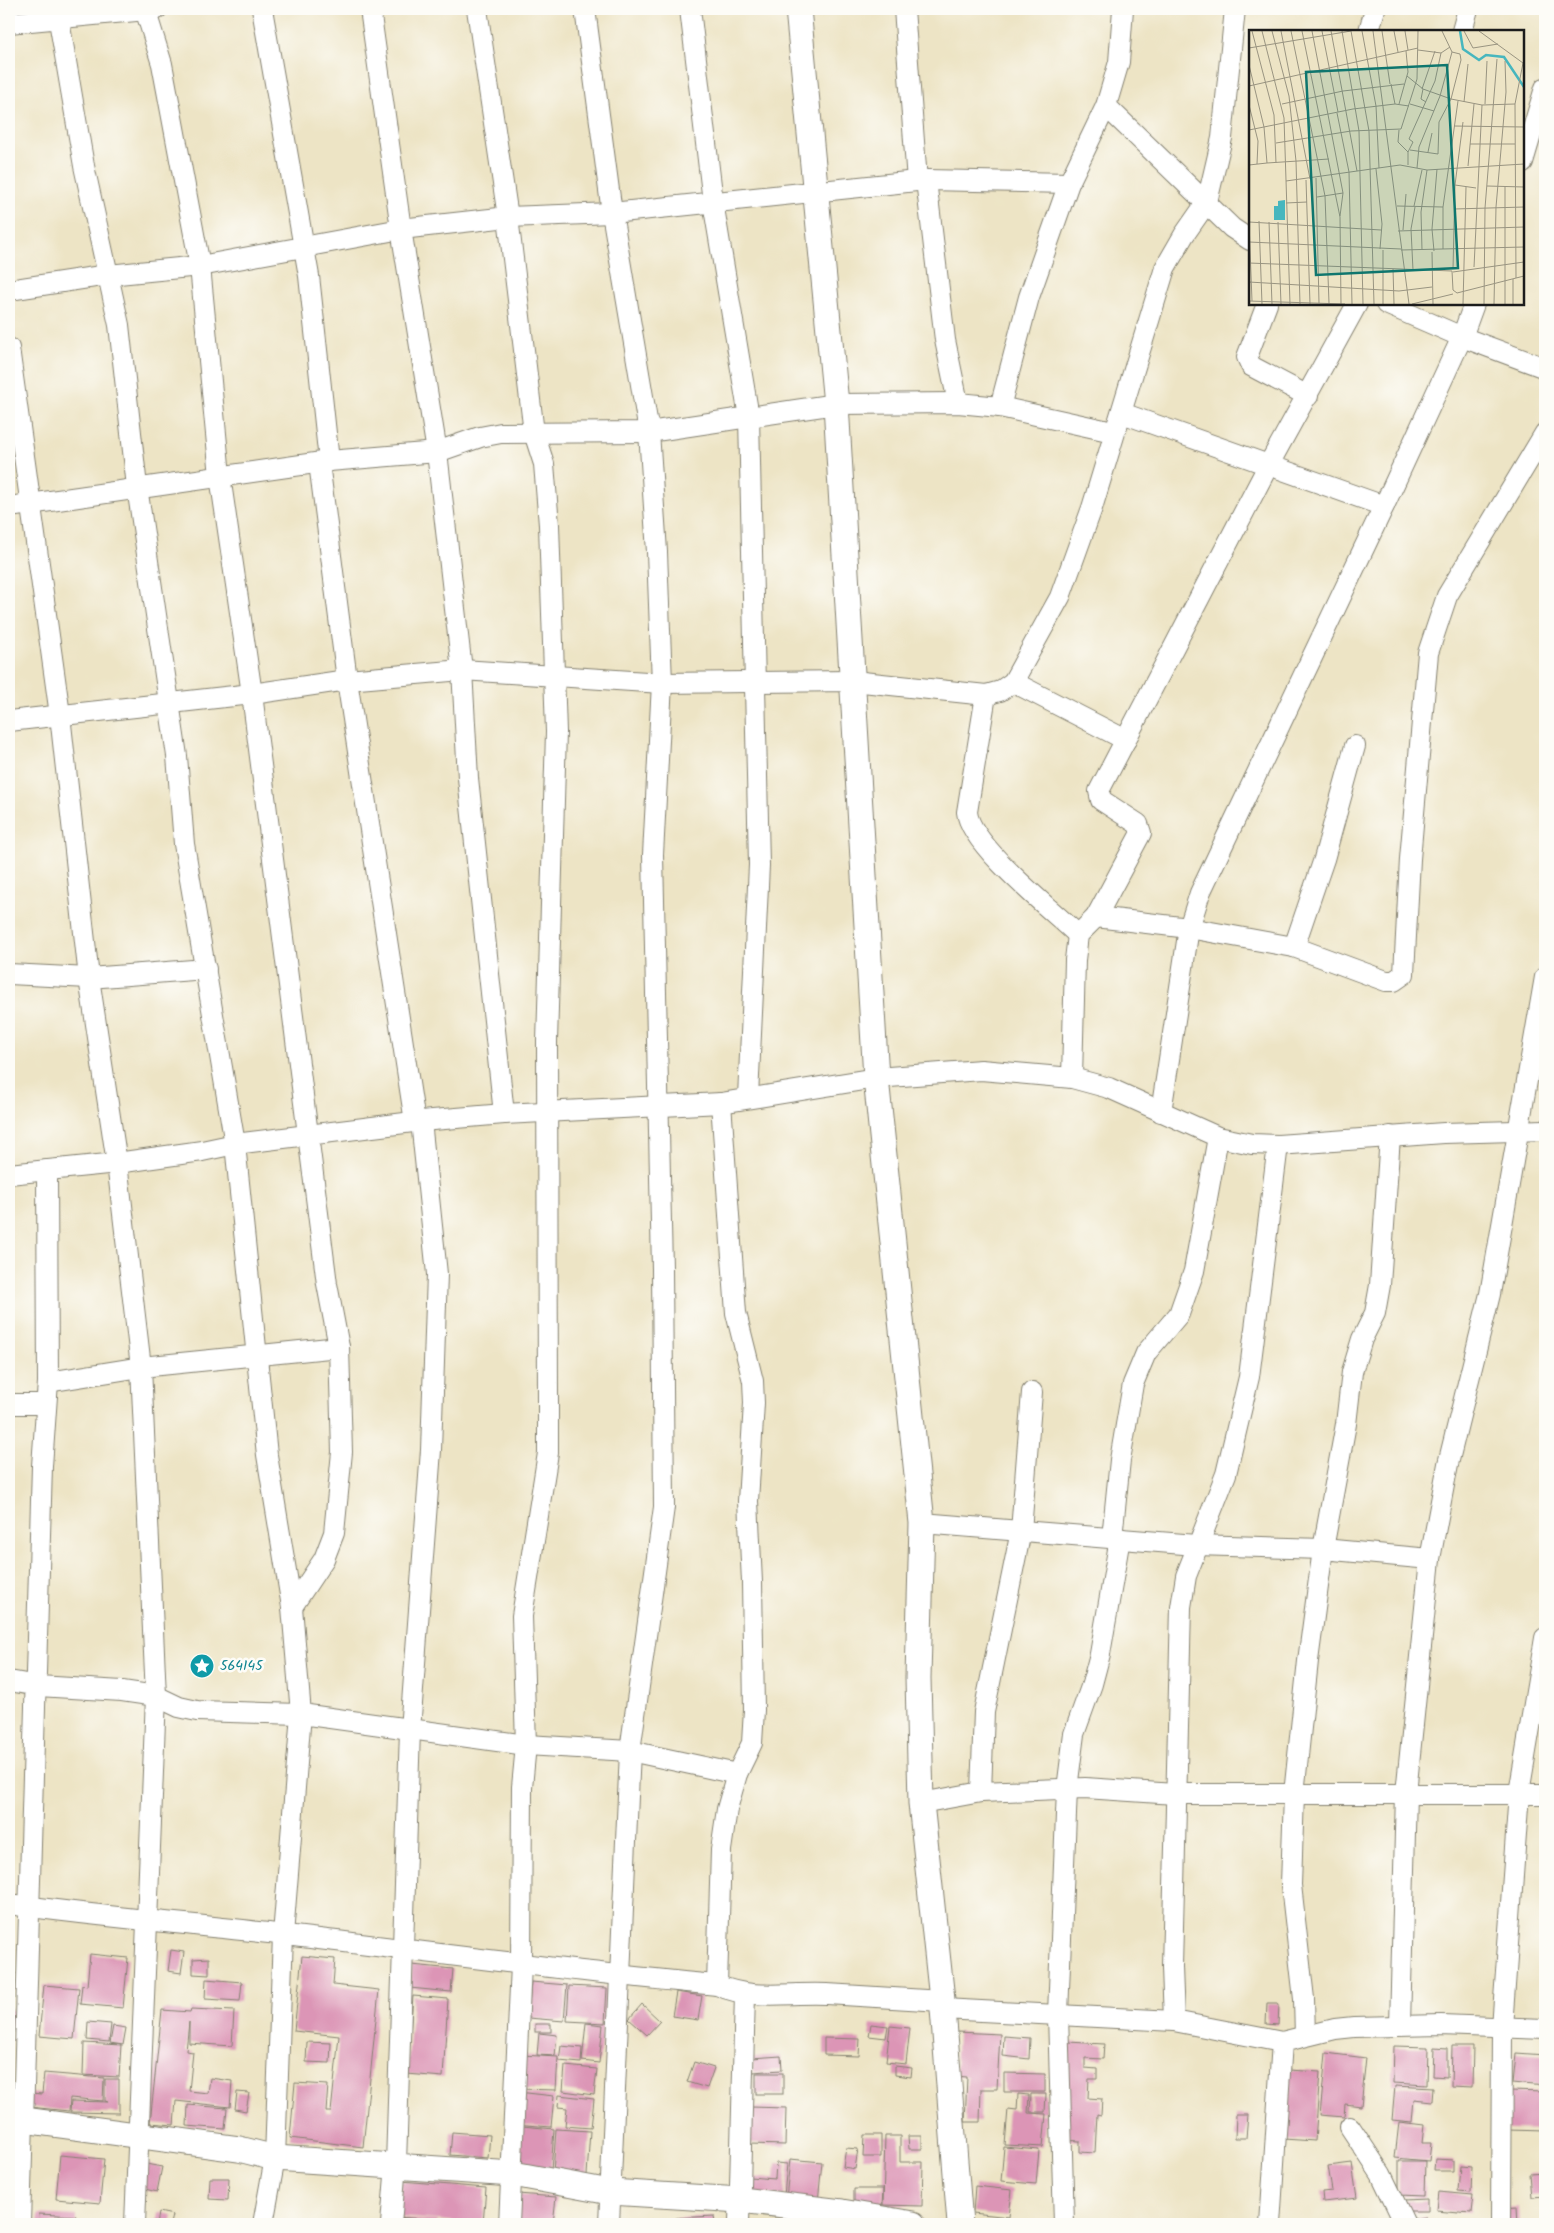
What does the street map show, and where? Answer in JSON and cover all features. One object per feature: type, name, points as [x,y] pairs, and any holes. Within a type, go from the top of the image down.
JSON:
[{"type":"street","points":[[262,9],[304,249],[347,680],[418,1122],[437,1274],[431,1450],[410,1730],[396,2164],[391,2224]]},
{"type":"street","points":[[370,9],[437,452],[462,670],[468,778],[504,1114]]},
{"type":"street","points":[[477,9],[508,217],[534,433],[544,464],[549,525],[556,761],[550,892],[548,1453],[522,1616],[526,1745],[522,1787],[520,1965],[513,2174],[509,2224]]},
{"type":"street","points":[[585,9],[612,213],[649,432],[657,552],[662,683],[652,854],[662,1269],[664,1507],[630,1751],[609,2224]]},
{"type":"street","points":[[690,9],[713,202],[749,417],[753,538],[751,580],[757,682],[759,865],[748,1097]]},
{"type":"street","points":[[798,9],[836,404],[876,1078],[922,1523],[918,1678],[921,1802],[943,2005],[960,2224]]},
{"type":"street","points":[[904,9],[921,181],[945,340],[958,403]]},
{"type":"street","points":[[1000,407],[1029,297],[1069,182],[1106,106],[1119,62],[1123,9]]},
{"type":"street","points":[[9,721],[252,694],[347,680],[462,670],[662,683],[853,681],[986,695],[1000,691],[1013,682],[1060,597],[1092,508],[1113,432],[1122,413],[1165,268],[1184,235],[1207,202],[1222,138],[1235,9]]},
{"type":"street","points":[[1369,30],[1376,9]]},
{"type":"street","points":[[1462,30],[1468,9]]},
{"type":"street","points":[[9,23],[58,14],[149,10],[162,64],[200,266],[220,476],[252,694],[326,1284],[339,1347],[342,1452],[334,1533],[324,1559],[292,1607]]},
{"type":"street","points":[[58,14],[84,166],[119,325],[137,487],[177,756],[184,844],[235,1144],[267,1455],[292,1607],[301,1714],[284,1934],[275,2158],[263,2224]]},
{"type":"street","points":[[1524,159],[1545,88]]},
{"type":"street","points":[[1106,106],[1232,228],[1249,239]]},
{"type":"street","points":[[9,290],[108,275],[200,266],[304,249],[402,229],[508,217],[612,213],[921,181],[1069,182]]},
{"type":"street","points":[[1267,305],[1247,357],[1251,366],[1308,396]]},
{"type":"street","points":[[1072,1078],[1078,935],[1096,917],[1141,833],[1138,824],[1102,800],[1099,790],[1268,466],[1356,305]]},
{"type":"street","points":[[1388,305],[1462,338],[1545,368]]},
{"type":"street","points":[[1161,1112],[1189,928],[1200,893],[1384,506],[1462,338],[1474,305]]},
{"type":"street","points":[[9,348],[60,715],[89,978],[117,1163],[141,1367],[156,1696],[135,2224]]},
{"type":"street","points":[[9,507],[137,487],[324,462],[437,452],[480,437],[502,433],[649,432],[836,404],[958,403],[1000,407],[1113,432]]},
{"type":"street","points":[[1122,413],[1384,506]]},
{"type":"street","points":[[1096,917],[1189,928],[1294,948],[1386,981],[1400,978],[1404,974],[1410,860],[1428,653],[1437,620],[1447,596],[1545,434]]},
{"type":"street","points":[[1013,682],[1126,740]]},
{"type":"street","points":[[986,695],[966,812],[967,821],[971,829],[997,860],[1078,935]]},
{"type":"street","points":[[1294,948],[1324,859],[1355,746]]},
{"type":"street","points":[[9,974],[89,978],[206,970]]},
{"type":"street","points":[[1400,2025],[1406,1794],[1430,1559],[1448,1464],[1490,1294],[1545,977]]},
{"type":"street","points":[[9,1174],[117,1163],[202,1151],[235,1144],[307,1137],[418,1122],[504,1114],[721,1103],[748,1097],[876,1078],[981,1070],[1072,1078],[1109,1088],[1218,1137],[1252,1144],[1278,1145],[1390,1136],[1545,1130]]},
{"type":"street","points":[[717,1985],[721,1850],[727,1809],[737,1774],[752,1743],[754,1710],[752,1582],[748,1502],[754,1403],[753,1380],[736,1313],[721,1103]]},
{"type":"street","points":[[1304,2036],[1304,1999],[1291,1884],[1294,1794],[1308,1661],[1324,1549],[1346,1424],[1352,1372],[1362,1339],[1375,1313],[1380,1286],[1390,1136]]},
{"type":"street","points":[[1064,2224],[1058,2014],[1067,1789],[1074,1734],[1092,1684],[1100,1654],[1116,1538],[1120,1460],[1133,1384],[1146,1353],[1179,1314],[1185,1297],[1197,1254],[1218,1137]]},
{"type":"street","points":[[1174,2021],[1172,1967],[1181,1607],[1186,1576],[1196,1545],[1226,1474],[1249,1377],[1278,1145]]},
{"type":"street","points":[[20,2224],[16,2119],[31,1907],[48,1382],[47,1170]]},
{"type":"street","points":[[48,1382],[141,1367],[339,1347]]},
{"type":"street","points":[[981,1792],[984,1712],[1021,1531],[1032,1392]]},
{"type":"street","points":[[9,1404],[46,1404]]},
{"type":"street","points":[[922,1523],[1196,1545],[1324,1549],[1430,1559]]},
{"type":"street","points":[[1501,2224],[1502,2027],[1519,1793],[1545,1638]]},
{"type":"street","points":[[9,1681],[38,1686],[122,1691],[156,1696],[179,1707],[198,1711],[301,1714],[526,1745],[630,1751],[737,1774]]},
{"type":"street","points":[[921,1802],[981,1792],[1067,1789],[1175,1794],[1545,1794]]},
{"type":"street","points":[[9,1904],[284,1934],[520,1965],[717,1985],[745,1994],[768,1996],[824,1994],[1058,2014],[1174,2021],[1282,2042],[1335,2029],[1400,2025],[1545,2029]]},
{"type":"street","points":[[740,2212],[745,1994]]},
{"type":"street","points":[[1270,2224],[1282,2042]]},
{"type":"street","points":[[16,2119],[239,2148],[275,2158],[396,2164],[513,2174],[610,2192],[740,2212],[913,2224]]},
{"type":"street","points":[[1350,2127],[1382,2174],[1406,2224]]},
{"type":"building","points":[[171,1950],[184,1952],[181,1973],[168,1971]]},
{"type":"building","points":[[90,1954],[128,1958],[123,2008],[80,2004],[82,1985],[87,1986]]},
{"type":"building","points":[[9,1955],[14,1955],[13,1991],[9,1991]]},
{"type":"building","points":[[302,1956],[335,1959],[333,1985],[379,1990],[363,2147],[290,2138],[295,2083],[328,2085],[326,2112],[331,2112],[339,2036],[294,2031]]},
{"type":"building","points":[[209,1958],[209,1975],[193,1974],[193,1959]]},
{"type":"building","points":[[412,1965],[453,1969],[451,1992],[410,1988]]},
{"type":"building","points":[[206,1979],[242,1982],[240,2001],[205,1999]]},
{"type":"building","points":[[531,1982],[567,1985],[564,2021],[528,2018]]},
{"type":"building","points":[[44,1985],[79,1988],[74,2039],[39,2036]]},
{"type":"building","points":[[569,1986],[607,1988],[605,2023],[567,2021]]},
{"type":"building","points":[[676,1992],[702,1996],[698,2020],[672,2016]]},
{"type":"building","points":[[413,1996],[448,1999],[443,2077],[407,2074]]},
{"type":"building","points":[[642,2004],[660,2021],[647,2035],[629,2019]]},
{"type":"building","points":[[1267,2004],[1279,2004],[1278,2025],[1266,2024]]},
{"type":"building","points":[[191,2009],[234,2011],[232,2046],[189,2043],[189,2022],[186,2051],[193,2052],[189,2091],[208,2093],[210,2078],[232,2081],[230,2107],[176,2101],[174,2125],[150,2123],[162,2010],[190,2012]]},
{"type":"building","points":[[9,2010],[13,2010],[13,2026],[9,2026]]},
{"type":"building","points":[[88,2022],[111,2024],[109,2042],[87,2040]]},
{"type":"building","points":[[586,2023],[603,2025],[599,2063],[582,2061]]},
{"type":"building","points":[[535,2024],[551,2024],[551,2032],[535,2032]]},
{"type":"building","points":[[871,2024],[888,2026],[886,2038],[869,2036]]},
{"type":"building","points":[[113,2026],[126,2028],[123,2045],[110,2043]]},
{"type":"building","points":[[890,2026],[910,2028],[906,2064],[886,2062]]},
{"type":"building","points":[[957,2032],[1000,2034],[997,2089],[981,2089],[980,2122],[965,2122],[967,2077],[955,2076]]},
{"type":"building","points":[[539,2033],[557,2035],[555,2056],[537,2055]]},
{"type":"building","points":[[1004,2036],[1030,2038],[1029,2059],[1003,2056]]},
{"type":"building","points":[[824,2038],[860,2039],[859,2056],[824,2055]]},
{"type":"building","points":[[307,2042],[331,2043],[330,2063],[306,2062]]},
{"type":"building","points":[[1068,2042],[1104,2044],[1103,2059],[1085,2058],[1085,2068],[1097,2069],[1097,2079],[1089,2079],[1088,2098],[1102,2099],[1101,2115],[1097,2114],[1095,2153],[1080,2152],[1080,2141],[1062,2140]]},
{"type":"building","points":[[84,2043],[121,2045],[119,2077],[83,2075]]},
{"type":"building","points":[[561,2046],[582,2048],[581,2063],[559,2061]]},
{"type":"building","points":[[1394,2046],[1428,2047],[1427,2085],[1393,2083]]},
{"type":"building","points":[[1452,2046],[1473,2046],[1472,2087],[1451,2086]]},
{"type":"building","points":[[1434,2047],[1447,2048],[1447,2077],[1433,2076]]},
{"type":"building","points":[[1326,2053],[1366,2058],[1361,2106],[1345,2104],[1344,2117],[1320,2115]]},
{"type":"building","points":[[1516,2053],[1545,2055],[1545,2086],[1513,2083]]},
{"type":"building","points":[[521,2055],[558,2057],[556,2090],[519,2089]]},
{"type":"building","points":[[781,2056],[782,2070],[753,2072],[752,2058]]},
{"type":"building","points":[[694,2062],[714,2068],[707,2088],[687,2082]]},
{"type":"building","points":[[565,2066],[597,2069],[594,2095],[563,2091]]},
{"type":"building","points":[[895,2066],[912,2068],[911,2077],[895,2075]]},
{"type":"building","points":[[1289,2070],[1320,2072],[1315,2141],[1283,2139]]},
{"type":"building","points":[[44,2073],[104,2078],[103,2101],[70,2098],[69,2111],[29,2107],[30,2093],[42,2094]]},
{"type":"building","points":[[756,2073],[783,2073],[783,2094],[756,2094]]},
{"type":"building","points":[[1004,2073],[1045,2074],[1045,2092],[1004,2092]]},
{"type":"building","points":[[105,2079],[119,2079],[119,2113],[70,2112],[71,2101],[108,2102],[105,2101]]},
{"type":"building","points":[[1395,2086],[1433,2088],[1432,2101],[1414,2099],[1412,2122],[1392,2120]]},
{"type":"building","points":[[1509,2091],[1545,2092],[1545,2131],[1508,2130]]},
{"type":"building","points":[[237,2092],[249,2093],[246,2111],[235,2109]]},
{"type":"building","points":[[518,2092],[554,2096],[551,2127],[515,2124]]},
{"type":"building","points":[[1018,2094],[1029,2095],[1028,2113],[1046,2114],[1043,2147],[1005,2145],[1008,2109],[1017,2110]]},
{"type":"building","points":[[1031,2094],[1046,2094],[1045,2112],[1030,2112]]},
{"type":"building","points":[[559,2095],[594,2099],[591,2128],[565,2126],[567,2108],[558,2107]]},
{"type":"building","points":[[188,2105],[227,2108],[225,2129],[187,2126]]},
{"type":"building","points":[[750,2107],[786,2108],[785,2145],[749,2144]]},
{"type":"building","points":[[1236,2115],[1248,2115],[1246,2138],[1235,2138]]},
{"type":"building","points":[[1399,2122],[1424,2125],[1422,2143],[1431,2143],[1429,2161],[1395,2158]]},
{"type":"building","points":[[522,2126],[554,2129],[551,2171],[519,2168]]},
{"type":"building","points":[[556,2129],[590,2131],[587,2175],[553,2173]]},
{"type":"building","points":[[452,2132],[490,2135],[488,2158],[450,2155]]},
{"type":"building","points":[[9,2134],[13,2134],[13,2171],[9,2171]]},
{"type":"building","points":[[864,2135],[881,2135],[881,2157],[863,2157]]},
{"type":"building","points":[[885,2136],[900,2136],[900,2162],[923,2162],[922,2206],[883,2205]]},
{"type":"building","points":[[908,2136],[922,2136],[922,2149],[909,2149]]},
{"type":"building","points":[[1004,2147],[1039,2150],[1036,2184],[1001,2181]]},
{"type":"building","points":[[846,2148],[858,2149],[855,2169],[843,2167]]},
{"type":"building","points":[[60,2155],[104,2159],[100,2203],[56,2199]]},
{"type":"building","points":[[790,2159],[822,2162],[818,2202],[786,2199]]},
{"type":"building","points":[[1435,2159],[1453,2160],[1453,2171],[1434,2171]]},
{"type":"building","points":[[1399,2161],[1425,2161],[1424,2196],[1399,2195]]},
{"type":"building","points":[[776,2163],[787,2164],[784,2196],[748,2193],[749,2177],[775,2179]]},
{"type":"building","points":[[1352,2163],[1357,2198],[1323,2202],[1322,2192],[1332,2191],[1328,2166]]},
{"type":"building","points":[[146,2164],[162,2167],[157,2192],[141,2188]]},
{"type":"building","points":[[1460,2166],[1472,2167],[1471,2192],[1458,2191]]},
{"type":"building","points":[[1545,2173],[1545,2195],[1531,2196],[1529,2174]]},
{"type":"building","points":[[210,2178],[229,2178],[228,2200],[209,2199]]},
{"type":"building","points":[[401,2181],[486,2188],[483,2224],[398,2217]]},
{"type":"building","points":[[975,2186],[1012,2190],[1009,2217],[973,2213]]},
{"type":"building","points":[[854,2189],[883,2189],[882,2207],[854,2206]]},
{"type":"building","points":[[1438,2192],[1473,2195],[1471,2213],[1436,2210]]},
{"type":"building","points":[[518,2194],[556,2197],[553,2224],[515,2224]]},
{"type":"building","points":[[1427,2199],[1427,2211],[1404,2211],[1404,2200]]},
{"type":"building","points":[[1518,2207],[1519,2224],[1504,2224],[1503,2208]]},
{"type":"building","points":[[159,2212],[173,2215],[171,2224],[157,2224]]},
{"type":"building","points":[[39,2214],[76,2216],[76,2224],[38,2224]]},
{"type":"building","points":[[714,2216],[715,2224],[676,2224],[676,2218]]},
{"type":"building","points":[[1425,2217],[1427,2224],[1409,2224],[1409,2220]]},
{"type":"building","points":[[399,2219],[438,2221],[437,2224],[399,2224]]},
{"type":"place","name":"564145","points":[[202,1666]]}]
